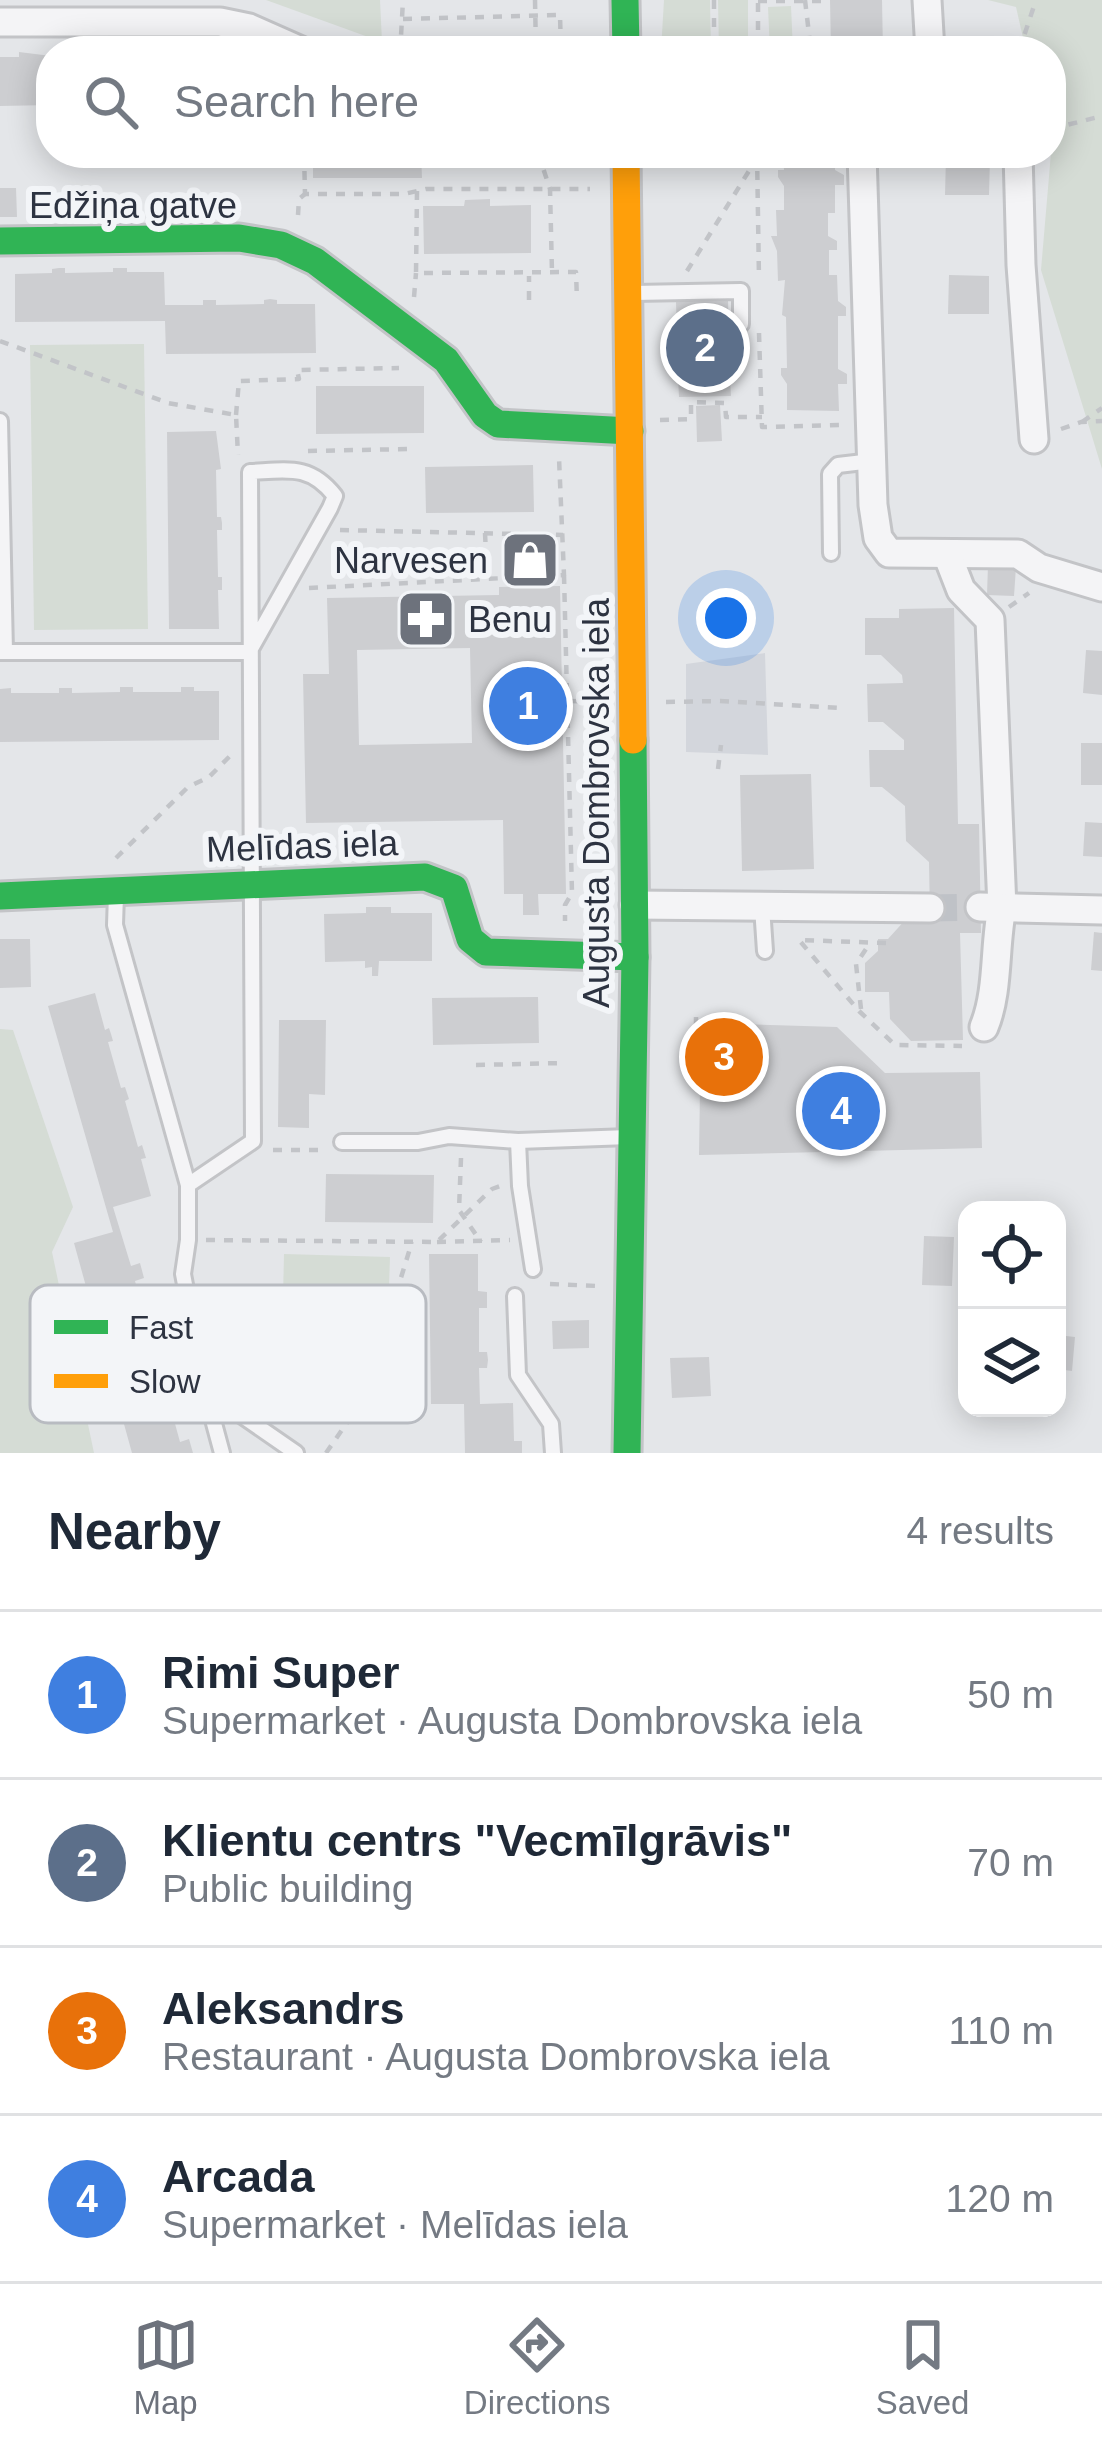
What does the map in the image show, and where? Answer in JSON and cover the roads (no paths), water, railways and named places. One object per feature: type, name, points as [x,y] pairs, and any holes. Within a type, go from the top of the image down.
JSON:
[{"type":"street","points":[[625,0],[626,36]]},
{"type":"street","points":[[927,0],[929,36]]},
{"type":"street","points":[[0,22],[220,22],[267,36]]},
{"type":"street","name":"Augusta Dombrovska iela","points":[[626,168],[634,905],[627,1453]]},
{"type":"street","points":[[862,168],[878,538],[889,553],[1018,554],[1039,568],[1102,587]]},
{"type":"street","points":[[1018,168],[1034,439]]},
{"type":"street","name":"Edžiņa gatve","points":[[0,241],[239,238],[281,245],[315,261],[446,360],[490,420],[558,428],[630,426]]},
{"type":"street","points":[[946,554],[961,590],[990,620],[994,943],[991,1010],[984,1027]]},
{"type":"street","name":"Melīdas iela","points":[[0,896],[425,877],[454,889],[470,939],[486,952],[634,957]]},
{"type":"street","points":[[634,905],[930,908]]},
{"type":"street","points":[[991,907],[1102,910]]},
{"type":"lane","points":[[629,293],[740,291],[742,324]]},
{"type":"lane","points":[[0,422],[2,652],[248,652]]},
{"type":"lane","points":[[831,553],[830,474],[838,465],[872,461]]},
{"type":"lane","points":[[188,1185],[253,1141],[254,884],[248,652],[250,472],[290,470],[319,476],[334,496],[248,652]]},
{"type":"lane","points":[[109,891],[188,1185],[185,1285]]},
{"type":"lane","points":[[762,907],[765,951]]},
{"type":"lane","points":[[342,1142],[418,1142],[449,1136],[518,1141],[629,1136]]},
{"type":"lane","points":[[518,1141],[533,1269]]},
{"type":"lane","points":[[515,1296],[518,1375],[551,1424],[553,1453]]},
{"type":"lane","points":[[214,1423],[222,1453]]},
{"type":"lane","points":[[253,1423],[296,1453]]},
{"type":"tunnel","points":[[930,908],[980,907]]},
{"type":"place","name":"Klientu centrs \"Vecmīlgrāvis\"","points":[[705,348]]},
{"type":"place","name":"Narvesen","points":[[530,560]]},
{"type":"place","name":"Benu","points":[[426,619]]},
{"type":"place","name":"Rimi Super","points":[[528,706]]},
{"type":"place","name":"Aleksandrs","points":[[724,1057]]},
{"type":"place","name":"Arcada","points":[[841,1111]]}]
